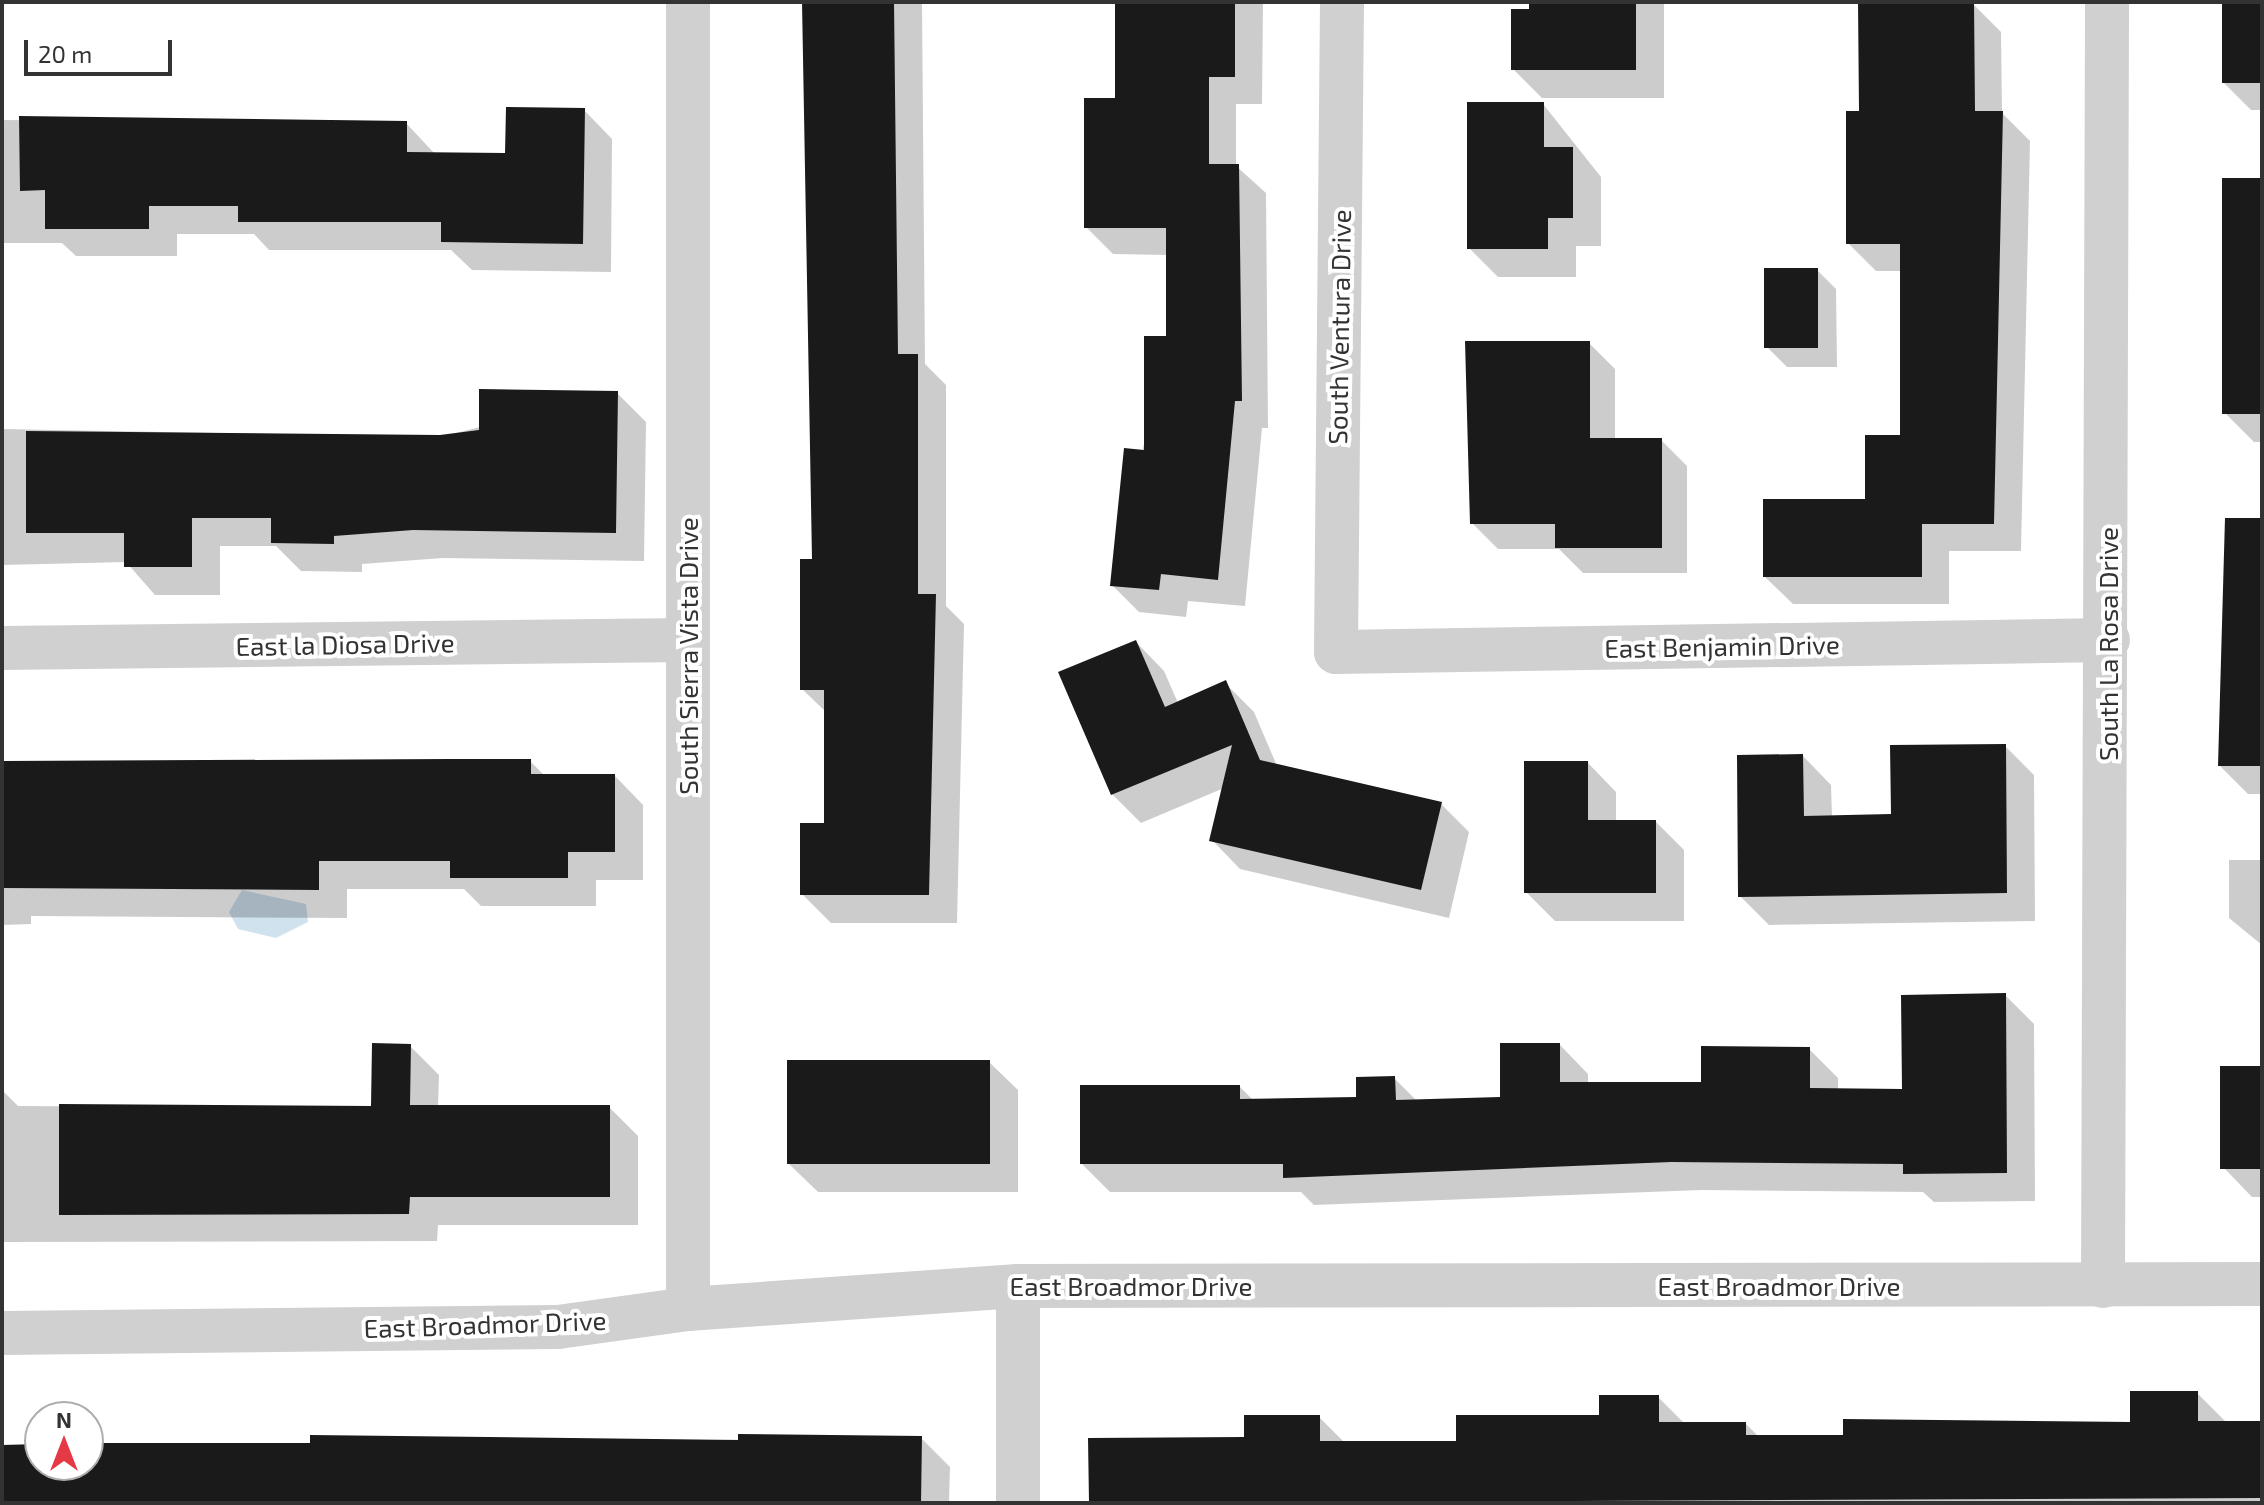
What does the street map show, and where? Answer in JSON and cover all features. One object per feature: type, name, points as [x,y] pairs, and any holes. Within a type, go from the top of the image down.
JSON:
[{"type":"street","name":"South Sierra Vista Drive","points":[[688,2],[688,1309]]},
{"type":"street","name":"South Ventura Drive","points":[[1336,652],[1342,2]]},
{"type":"street","name":"South La Rosa Drive","points":[[2103,1286],[2108,640],[2107,2]]},
{"type":"street","name":"East la Diosa Drive","points":[[2,648],[688,640]]},
{"type":"street","name":"East Benjamin Drive","points":[[1336,652],[2108,640]]},
{"type":"street","name":"East Broadmor Drive","points":[[2,1333],[558,1327],[688,1309],[1018,1286],[2262,1284]]},
{"type":"street","points":[[1018,1286],[1018,1503]]},
{"type":"water","points":[[242,890],[306,904],[308,922],[276,938],[238,929],[229,912]]},
{"type":"building","points":[[802,2],[894,2],[898,354],[918,354],[918,594],[936,594],[929,895],[800,895],[800,823],[824,823],[824,690],[800,690],[800,559],[812,559]]},
{"type":"building","points":[[1115,2],[1235,2],[1235,77],[1209,77],[1209,164],[1239,164],[1242,401],[1235,401],[1218,580],[1161,574],[1159,590],[1110,586],[1124,448],[1144,450],[1144,336],[1166,336],[1166,228],[1084,228],[1084,98],[1115,98]]},
{"type":"building","points":[[1529,2],[1636,2],[1636,70],[1511,70],[1511,9],[1529,9]]},
{"type":"building","points":[[1858,2],[1974,2],[1975,111],[2003,111],[1994,524],[1922,524],[1922,577],[1763,577],[1763,499],[1865,499],[1865,435],[1900,435],[1900,244],[1846,244],[1846,111],[1859,111]]},
{"type":"building","points":[[2222,2],[2262,2],[2262,83],[2222,83]]},
{"type":"building","points":[[1467,102],[1544,102],[1544,147],[1573,147],[1573,218],[1548,218],[1548,249],[1467,249]]},
{"type":"building","points":[[506,107],[585,108],[583,244],[441,242],[441,222],[238,222],[238,206],[149,206],[149,229],[45,229],[45,190],[20,191],[19,116],[407,121],[407,152],[505,153]]},
{"type":"building","points":[[2222,178],[2262,178],[2262,414],[2222,414]]},
{"type":"building","points":[[1764,268],[1818,268],[1818,348],[1764,348]]},
{"type":"building","points":[[1465,341],[1590,341],[1590,438],[1662,438],[1662,548],[1555,548],[1555,524],[1470,524]]},
{"type":"building","points":[[479,389],[618,391],[616,533],[413,530],[334,536],[334,544],[271,543],[271,518],[192,518],[192,567],[124,567],[124,533],[26,533],[26,431],[440,435],[479,430]]},
{"type":"building","points":[[2225,518],[2262,518],[2262,766],[2218,766]]},
{"type":"building","points":[[1136,640],[1165,707],[1226,680],[1260,760],[1442,802],[1421,890],[1209,841],[1232,745],[1111,795],[1058,672]]},
{"type":"building","points":[[2006,744],[2007,893],[1738,897],[1737,755],[1803,754],[1804,816],[1891,814],[1890,745]]},
{"type":"building","points":[[531,759],[531,774],[615,774],[615,852],[568,852],[568,878],[450,878],[450,861],[319,861],[319,890],[2,888],[2,761]]},
{"type":"building","points":[[1524,761],[1588,761],[1588,820],[1656,820],[1656,893],[1524,893]]},
{"type":"building","points":[[2006,993],[2007,1173],[1903,1174],[1903,1164],[1671,1162],[1283,1178],[1283,1164],[1080,1164],[1080,1085],[1240,1085],[1240,1099],[1356,1097],[1356,1077],[1395,1076],[1396,1100],[1500,1097],[1500,1043],[1560,1043],[1560,1082],[1701,1082],[1701,1046],[1810,1047],[1810,1088],[1902,1089],[1901,995]]},
{"type":"building","points":[[372,1043],[411,1044],[410,1105],[610,1105],[610,1197],[410,1197],[409,1214],[59,1215],[59,1104],[371,1106]]},
{"type":"building","points":[[787,1060],[990,1060],[990,1164],[787,1164]]},
{"type":"building","points":[[2220,1066],[2262,1066],[2262,1169],[2220,1169]]},
{"type":"building","points":[[2130,1391],[2198,1391],[2198,1421],[2262,1421],[2262,1498],[1089,1503],[1088,1438],[1244,1437],[1244,1415],[1320,1415],[1320,1441],[1456,1441],[1456,1415],[1599,1415],[1599,1395],[1659,1395],[1659,1422],[1746,1422],[1746,1435],[1843,1435],[1843,1419],[2130,1422]]},
{"type":"building","points":[[738,1434],[922,1436],[921,1503],[2,1503],[2,1445],[24,1444],[24,1481],[104,1481],[104,1443],[310,1443],[310,1435],[738,1440]]}]
